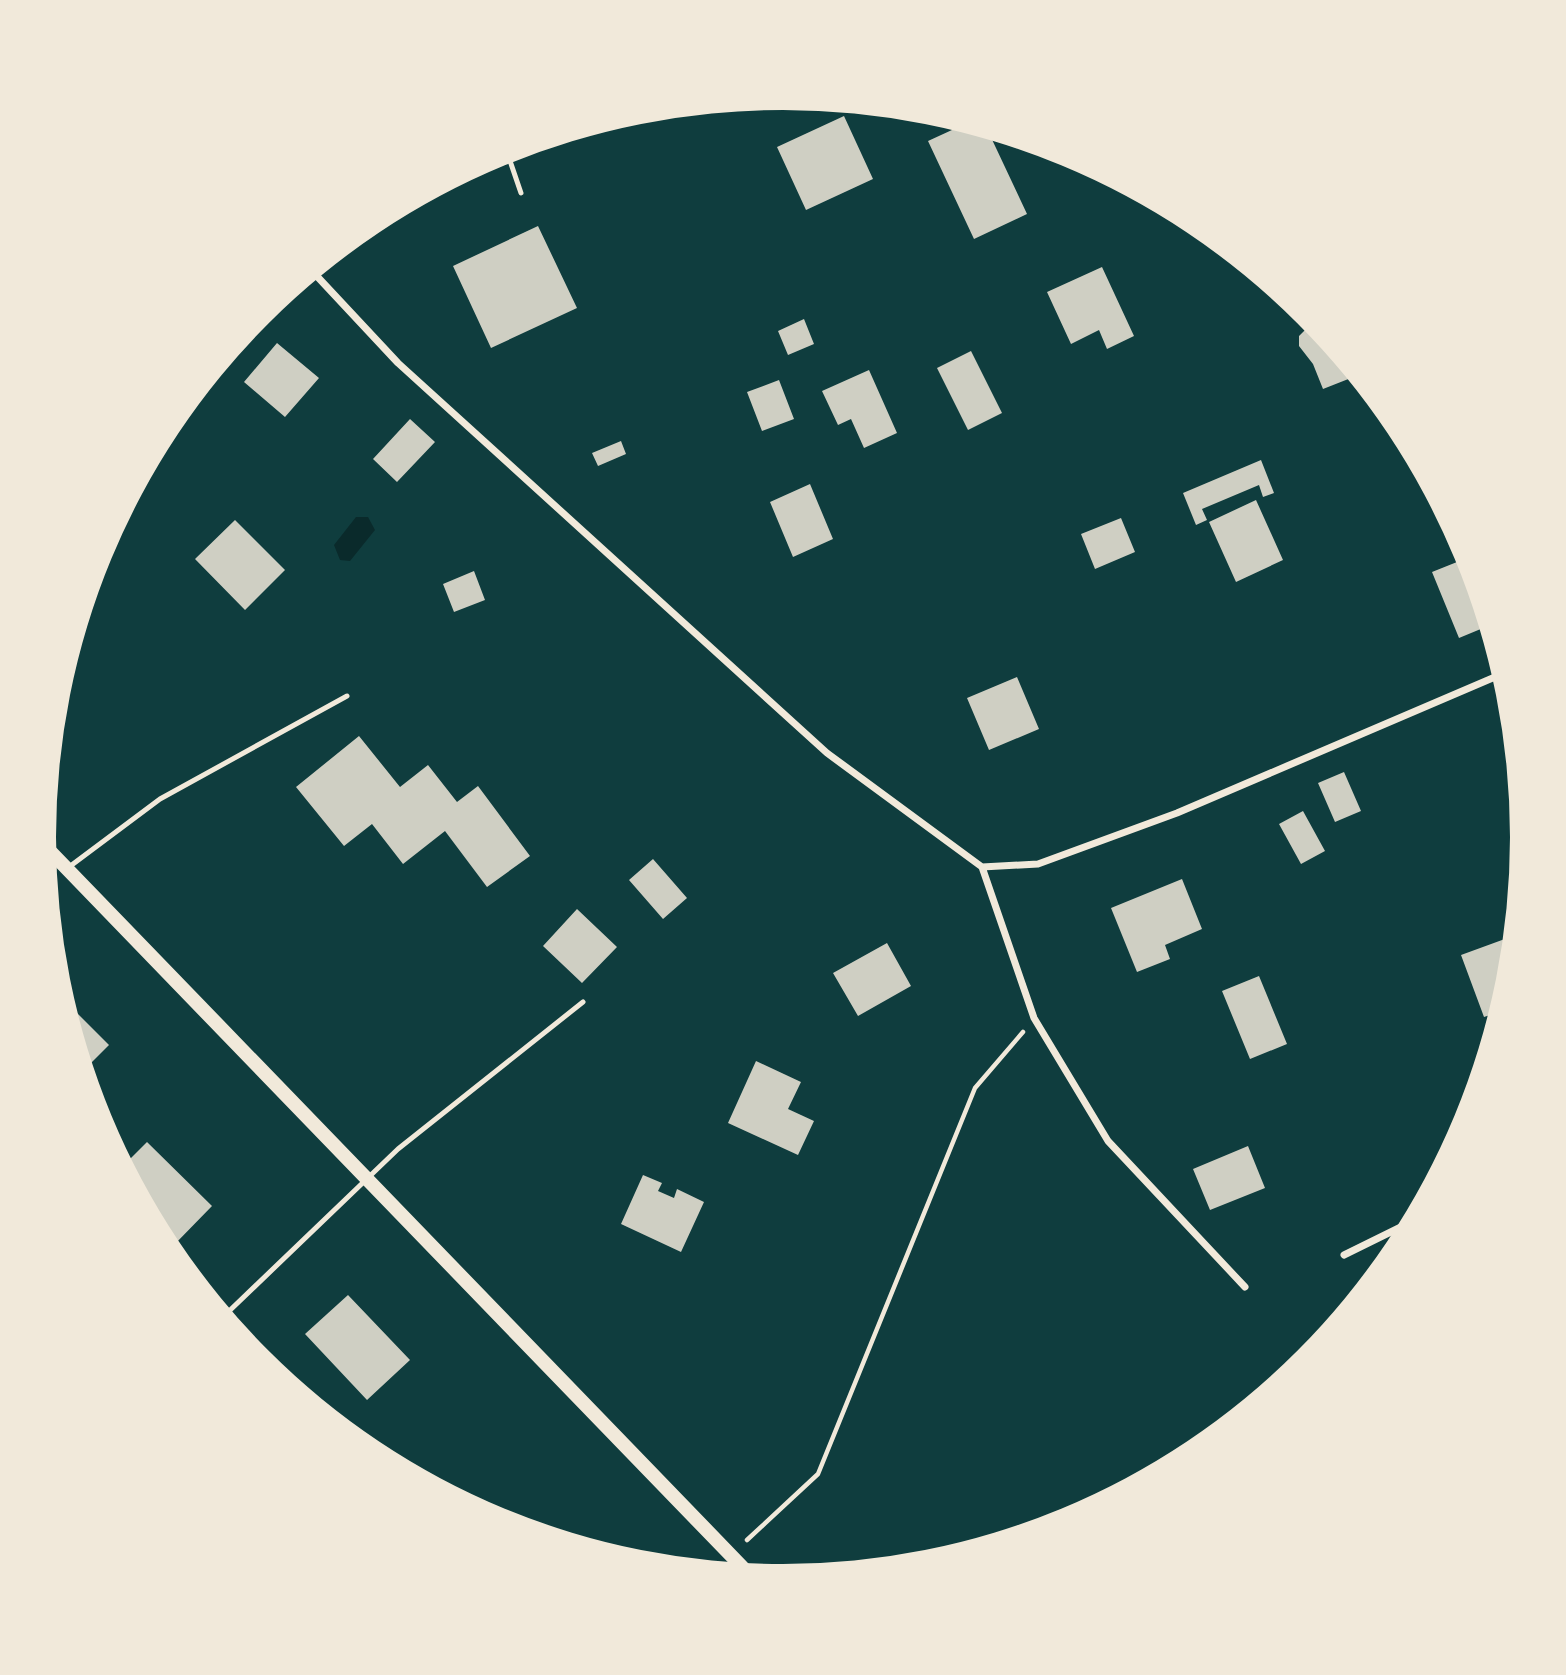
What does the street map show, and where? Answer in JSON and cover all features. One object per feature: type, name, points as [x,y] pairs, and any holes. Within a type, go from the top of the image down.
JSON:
[{"type":"main road","points":[[57,858],[739,1563]]},
{"type":"street","points":[[319,278],[398,363],[827,752],[982,867],[1034,1018],[1108,1141],[1245,1287]]},
{"type":"street","points":[[982,867],[1038,864],[1177,813],[1492,678]]},
{"type":"street","points":[[1344,1255],[1394,1230]]},
{"type":"lane","points":[[511,164],[522,192]]},
{"type":"lane","points":[[67,868],[160,799],[347,696]]},
{"type":"lane","points":[[230,1310],[398,1149],[583,1002]]},
{"type":"path","points":[[731,1555],[818,1474],[975,1088],[1034,1018]]},
{"type":"water","points":[[356,517],[368,517],[375,530],[350,561],[340,560],[334,545]]},
{"type":"building","points":[[844,116],[873,179],[806,210],[777,147]]},
{"type":"building","points":[[951,130],[993,142],[1027,214],[974,239],[928,141]]},
{"type":"building","points":[[538,226],[577,308],[491,348],[453,266]]},
{"type":"building","points":[[1102,267],[1134,336],[1107,349],[1099,330],[1071,344],[1047,292]]},
{"type":"building","points":[[804,319],[814,344],[788,355],[778,331]]},
{"type":"building","points":[[1304,331],[1347,379],[1323,389],[1313,364],[1299,346],[1299,336]]},
{"type":"building","points":[[277,343],[319,378],[285,417],[244,382]]},
{"type":"building","points":[[971,351],[1002,413],[968,430],[937,368]]},
{"type":"building","points":[[869,370],[897,433],[864,448],[851,419],[838,425],[822,391]]},
{"type":"building","points":[[779,380],[794,419],[762,431],[747,392]]},
{"type":"building","points":[[410,419],[435,442],[397,482],[373,459]]},
{"type":"building","points":[[621,441],[626,454],[598,466],[592,453]]},
{"type":"building","points":[[1261,460],[1274,493],[1263,497],[1259,485],[1202,509],[1207,520],[1196,525],[1183,493]]},
{"type":"building","points":[[810,484],[833,539],[793,557],[770,502]]},
{"type":"building","points":[[1256,500],[1283,560],[1236,582],[1209,522]]},
{"type":"building","points":[[1121,518],[1135,552],[1095,569],[1081,534]]},
{"type":"building","points":[[235,520],[285,570],[245,610],[195,559]]},
{"type":"building","points":[[1456,562],[1479,630],[1459,638],[1432,572]]},
{"type":"building","points":[[474,571],[485,600],[454,612],[443,584]]},
{"type":"building","points":[[1017,677],[1039,729],[989,750],[967,698]]},
{"type":"building","points":[[359,736],[400,787],[428,765],[457,802],[478,786],[530,856],[487,887],[445,831],[403,864],[372,824],[344,846],[296,787]]},
{"type":"building","points":[[1344,772],[1361,811],[1335,822],[1318,783]]},
{"type":"building","points":[[1303,811],[1325,851],[1301,864],[1279,824]]},
{"type":"building","points":[[653,859],[687,898],[663,919],[629,880]]},
{"type":"building","points":[[1182,879],[1202,929],[1165,945],[1170,959],[1137,972],[1111,908]]},
{"type":"building","points":[[577,909],[617,947],[582,983],[543,946]]},
{"type":"building","points":[[1503,940],[1487,1016],[1484,1017],[1461,955]]},
{"type":"building","points":[[887,943],[911,986],[858,1016],[833,973]]},
{"type":"building","points":[[1259,976],[1287,1044],[1250,1059],[1222,991]]},
{"type":"building","points":[[78,1014],[109,1045],[92,1062]]},
{"type":"building","points":[[756,1061],[801,1082],[788,1109],[814,1121],[798,1155],[728,1123]]},
{"type":"building","points":[[147,1142],[212,1206],[179,1240],[153,1201],[131,1158]]},
{"type":"building","points":[[1248,1146],[1265,1188],[1210,1210],[1193,1169]]},
{"type":"building","points":[[643,1175],[662,1183],[658,1191],[674,1198],[677,1189],[704,1202],[681,1252],[621,1224]]},
{"type":"building","points":[[348,1295],[410,1360],[367,1400],[305,1334]]}]
